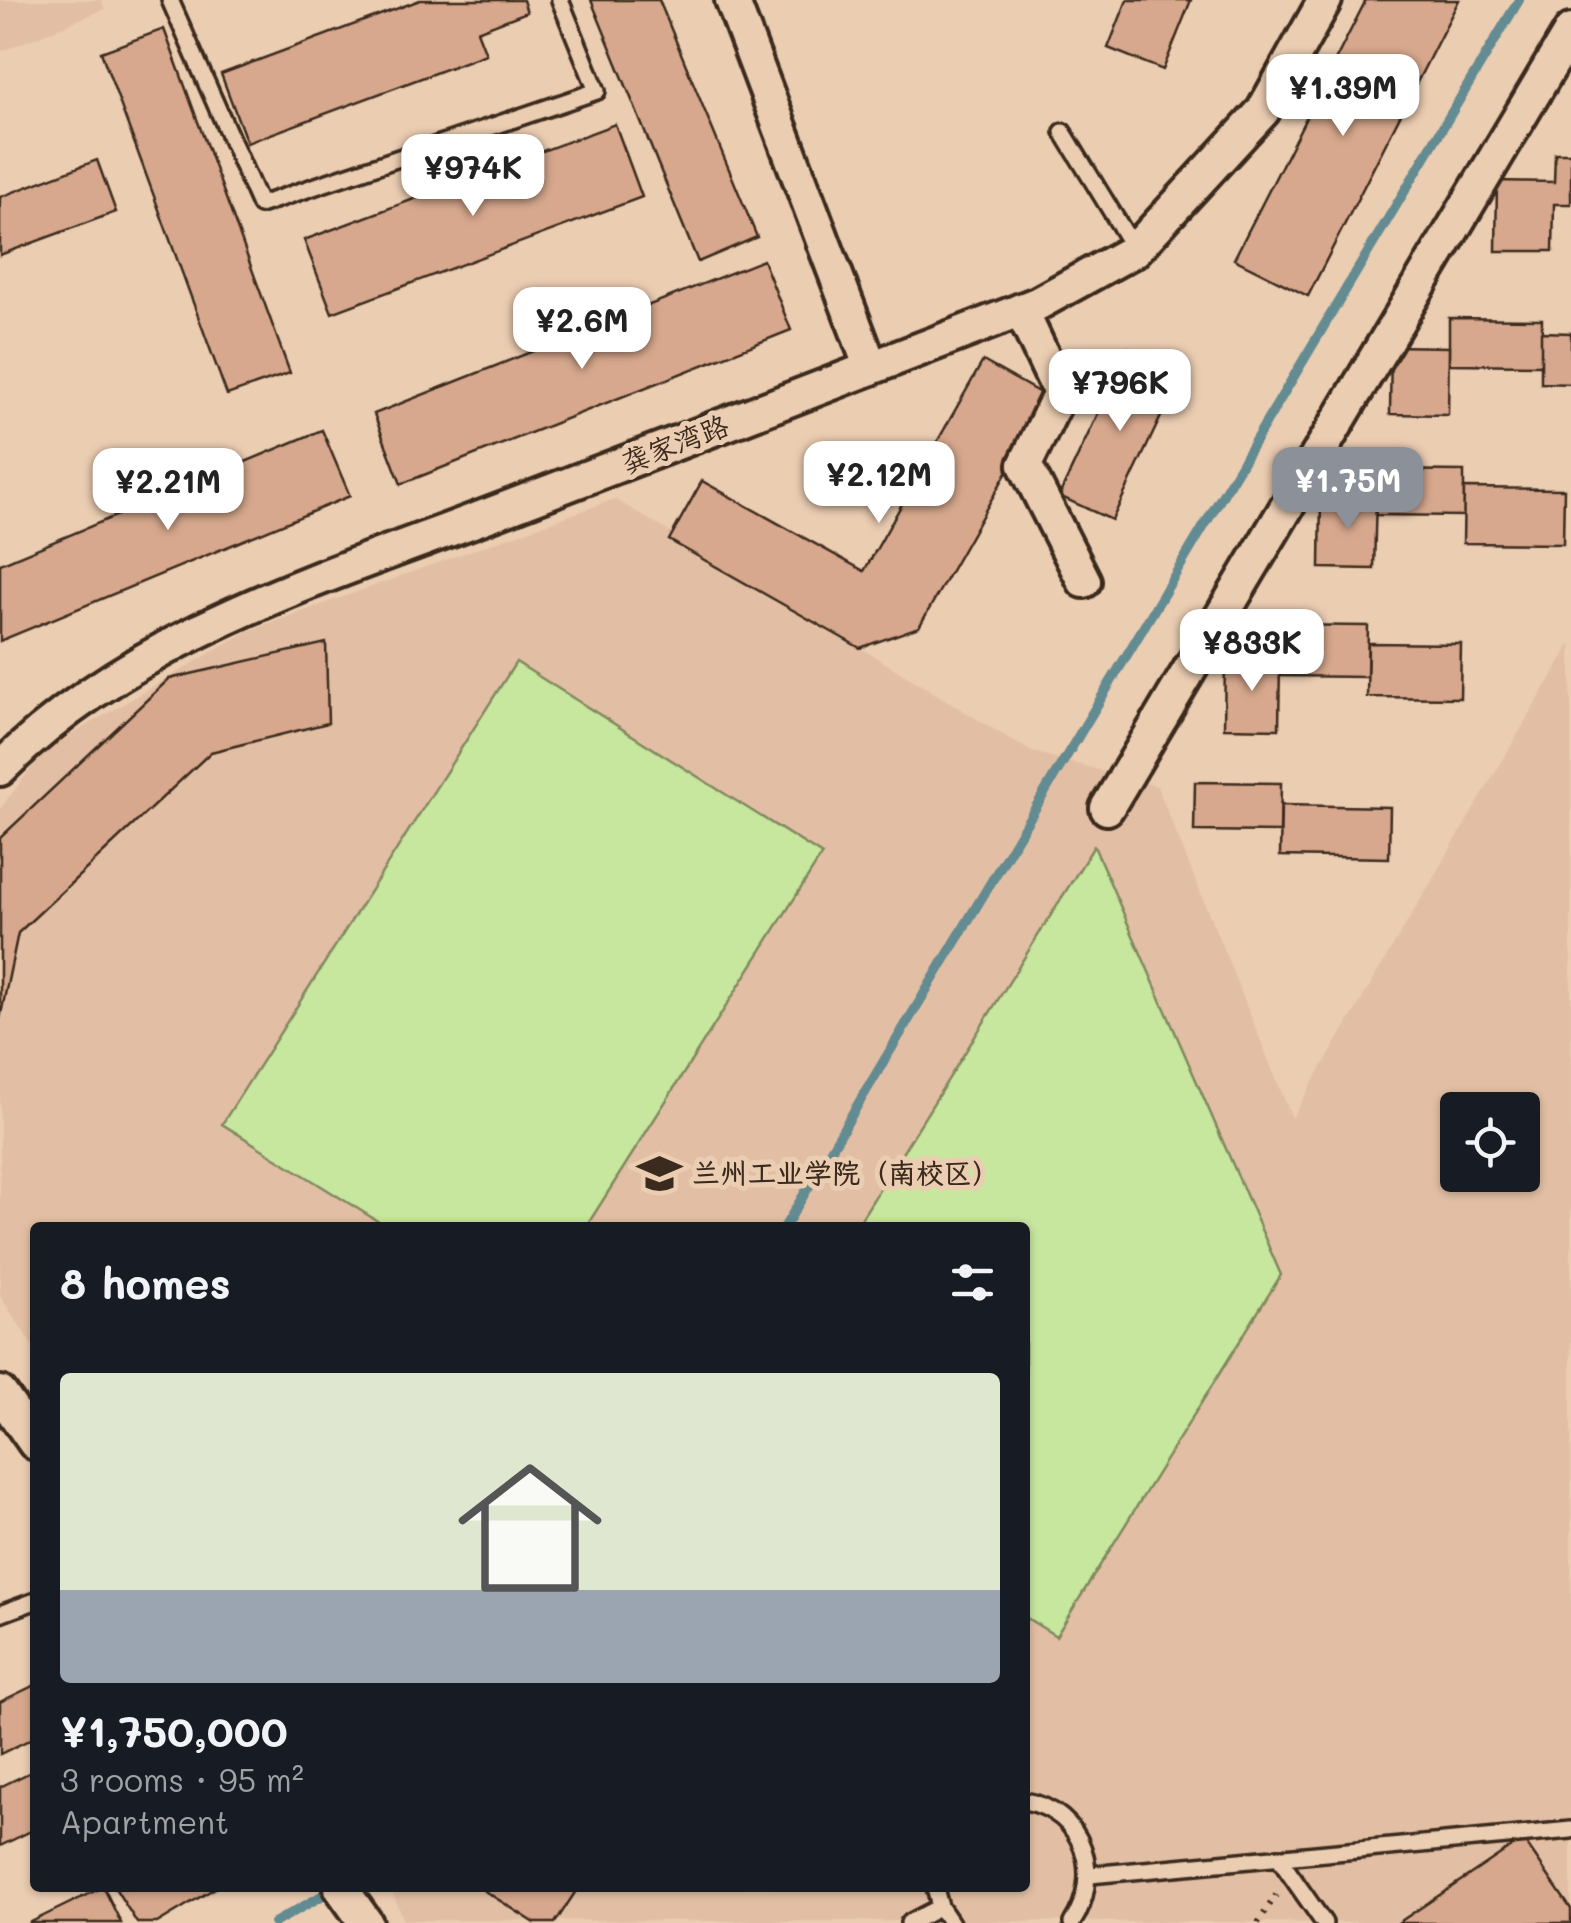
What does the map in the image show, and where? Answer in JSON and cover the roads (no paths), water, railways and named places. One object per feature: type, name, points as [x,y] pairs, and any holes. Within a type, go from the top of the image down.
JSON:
[{"type":"street","points":[[732,0],[871,368]]},
{"type":"street","name":"龚家湾路","points":[[0,768],[42,726],[134,662],[263,602],[1021,310],[1135,250],[1262,112],[1325,0]]},
{"type":"street","points":[[1107,808],[1571,31]]},
{"type":"street","points":[[1021,310],[1060,393],[1025,465],[1084,581]]},
{"type":"street","points":[[0,1392],[30,1436]]},
{"type":"street","points":[[344,1892],[366,1923]]},
{"type":"lane","points":[[170,0],[260,205],[597,91],[560,0]]},
{"type":"lane","points":[[1062,132],[1135,250]]},
{"type":"lane","points":[[0,1614],[30,1602]]},
{"type":"lane","points":[[1030,1801],[1066,1820],[1084,1845],[1090,1875],[1084,1904],[1072,1923]]},
{"type":"lane","points":[[1090,1875],[1571,1830]]},
{"type":"lane","points":[[1278,1857],[1324,1923]]},
{"type":"lane","points":[[936,1892],[951,1923]]},
{"type":"lane","points":[[909,1923],[940,1907]]},
{"type":"waterway","points":[[788,1222],[1519,0]]},
{"type":"waterway","points":[[274,1923],[329,1892]]},
{"type":"place","name":"兰州工业学院（南校区）","points":[[659,1173]]}]
